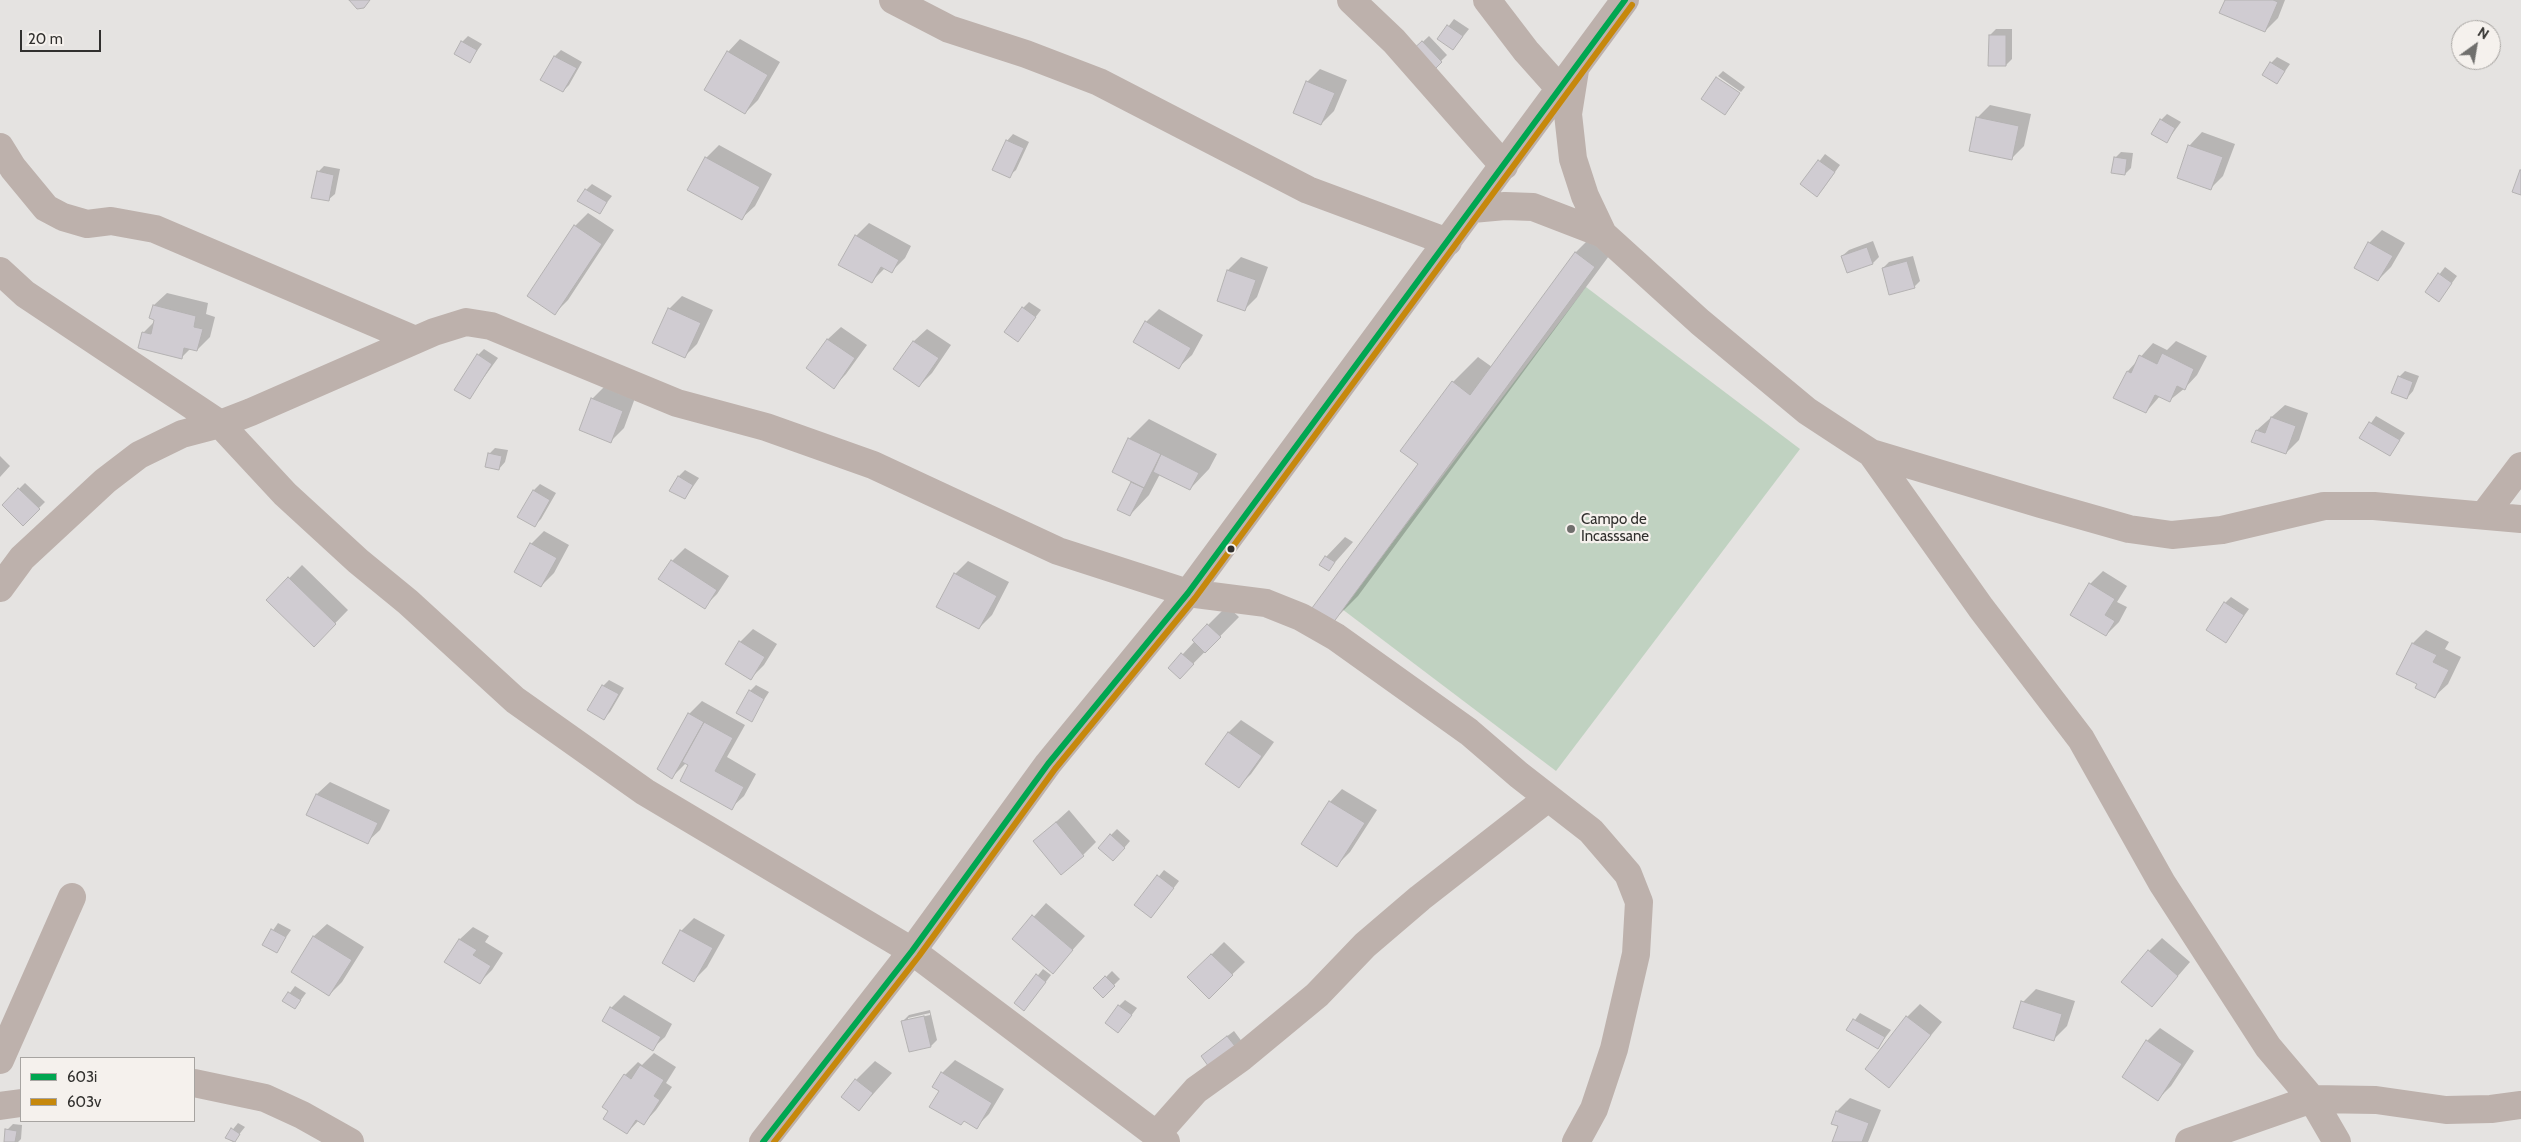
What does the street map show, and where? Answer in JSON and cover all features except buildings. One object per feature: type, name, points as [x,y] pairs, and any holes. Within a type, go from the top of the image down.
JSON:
[{"type":"street","points":[[893,0],[949,28],[1026,54],[1099,82],[1308,190],[1448,242]]},
{"type":"street","points":[[1351,0],[1394,41],[1504,166]]},
{"type":"street","points":[[1487,0],[1526,51],[1559,88]]},
{"type":"street","points":[[763,1142],[912,951],[1048,764],[1188,593],[1625,0]]},
{"type":"street","points":[[1576,65],[1568,114],[1573,160],[1585,196],[1603,234]]},
{"type":"street","points":[[0,147],[12,168],[46,208],[63,217],[87,224],[111,221],[155,229],[415,340]]},
{"type":"street","points":[[1472,209],[1505,206],[1533,207],[1603,234],[1700,322],[1807,411],[1871,453],[2128,529],[2172,535],[2222,530],[2324,506],[2374,506],[2521,519]]},
{"type":"street","points":[[0,271],[25,294],[220,424],[285,494],[515,700],[645,792],[912,951],[1161,1138],[1196,1090],[1242,1057],[1317,996],[1365,945],[1420,898],[1548,798]]},
{"type":"street","points":[[1,585],[22,558],[104,481],[139,455],[182,434],[220,424],[415,340],[466,322],[491,326],[677,402],[766,427],[873,465],[1058,551],[1188,593],[1266,603],[1301,617],[1329,633],[1469,732],[1591,831],[1628,874],[1639,902],[1636,954],[1614,1049],[1594,1109],[1576,1142]]},
{"type":"street","points":[[1871,453],[1981,608],[2082,739],[2162,883],[2268,1047],[2312,1099],[2337,1142]]},
{"type":"street","points":[[2484,516],[2521,466]]},
{"type":"street","points":[[0,1060],[72,896]]},
{"type":"street","points":[[195,1084],[266,1098],[302,1115],[350,1142]]},
{"type":"street","points":[[2189,1142],[2312,1099],[2376,1100],[2446,1110],[2491,1109],[2521,1105]]},
{"type":"street","points":[[0,1106],[20,1103]]},
{"type":"green space","name":"Campo de Incasssane","points":[[1586,287],[1800,449],[1556,771],[1342,609]]},
{"type":"transit line","name":"603i","points":[[763,1142],[912,951],[1048,764],[1188,593],[1625,0]]},
{"type":"transit line","name":"603v","points":[[774,1142],[919,956],[1055,769],[1195,598],[1632,5]]},
{"type":"place","name":"Campo de Incasssane","points":[[1571,529]]}]
